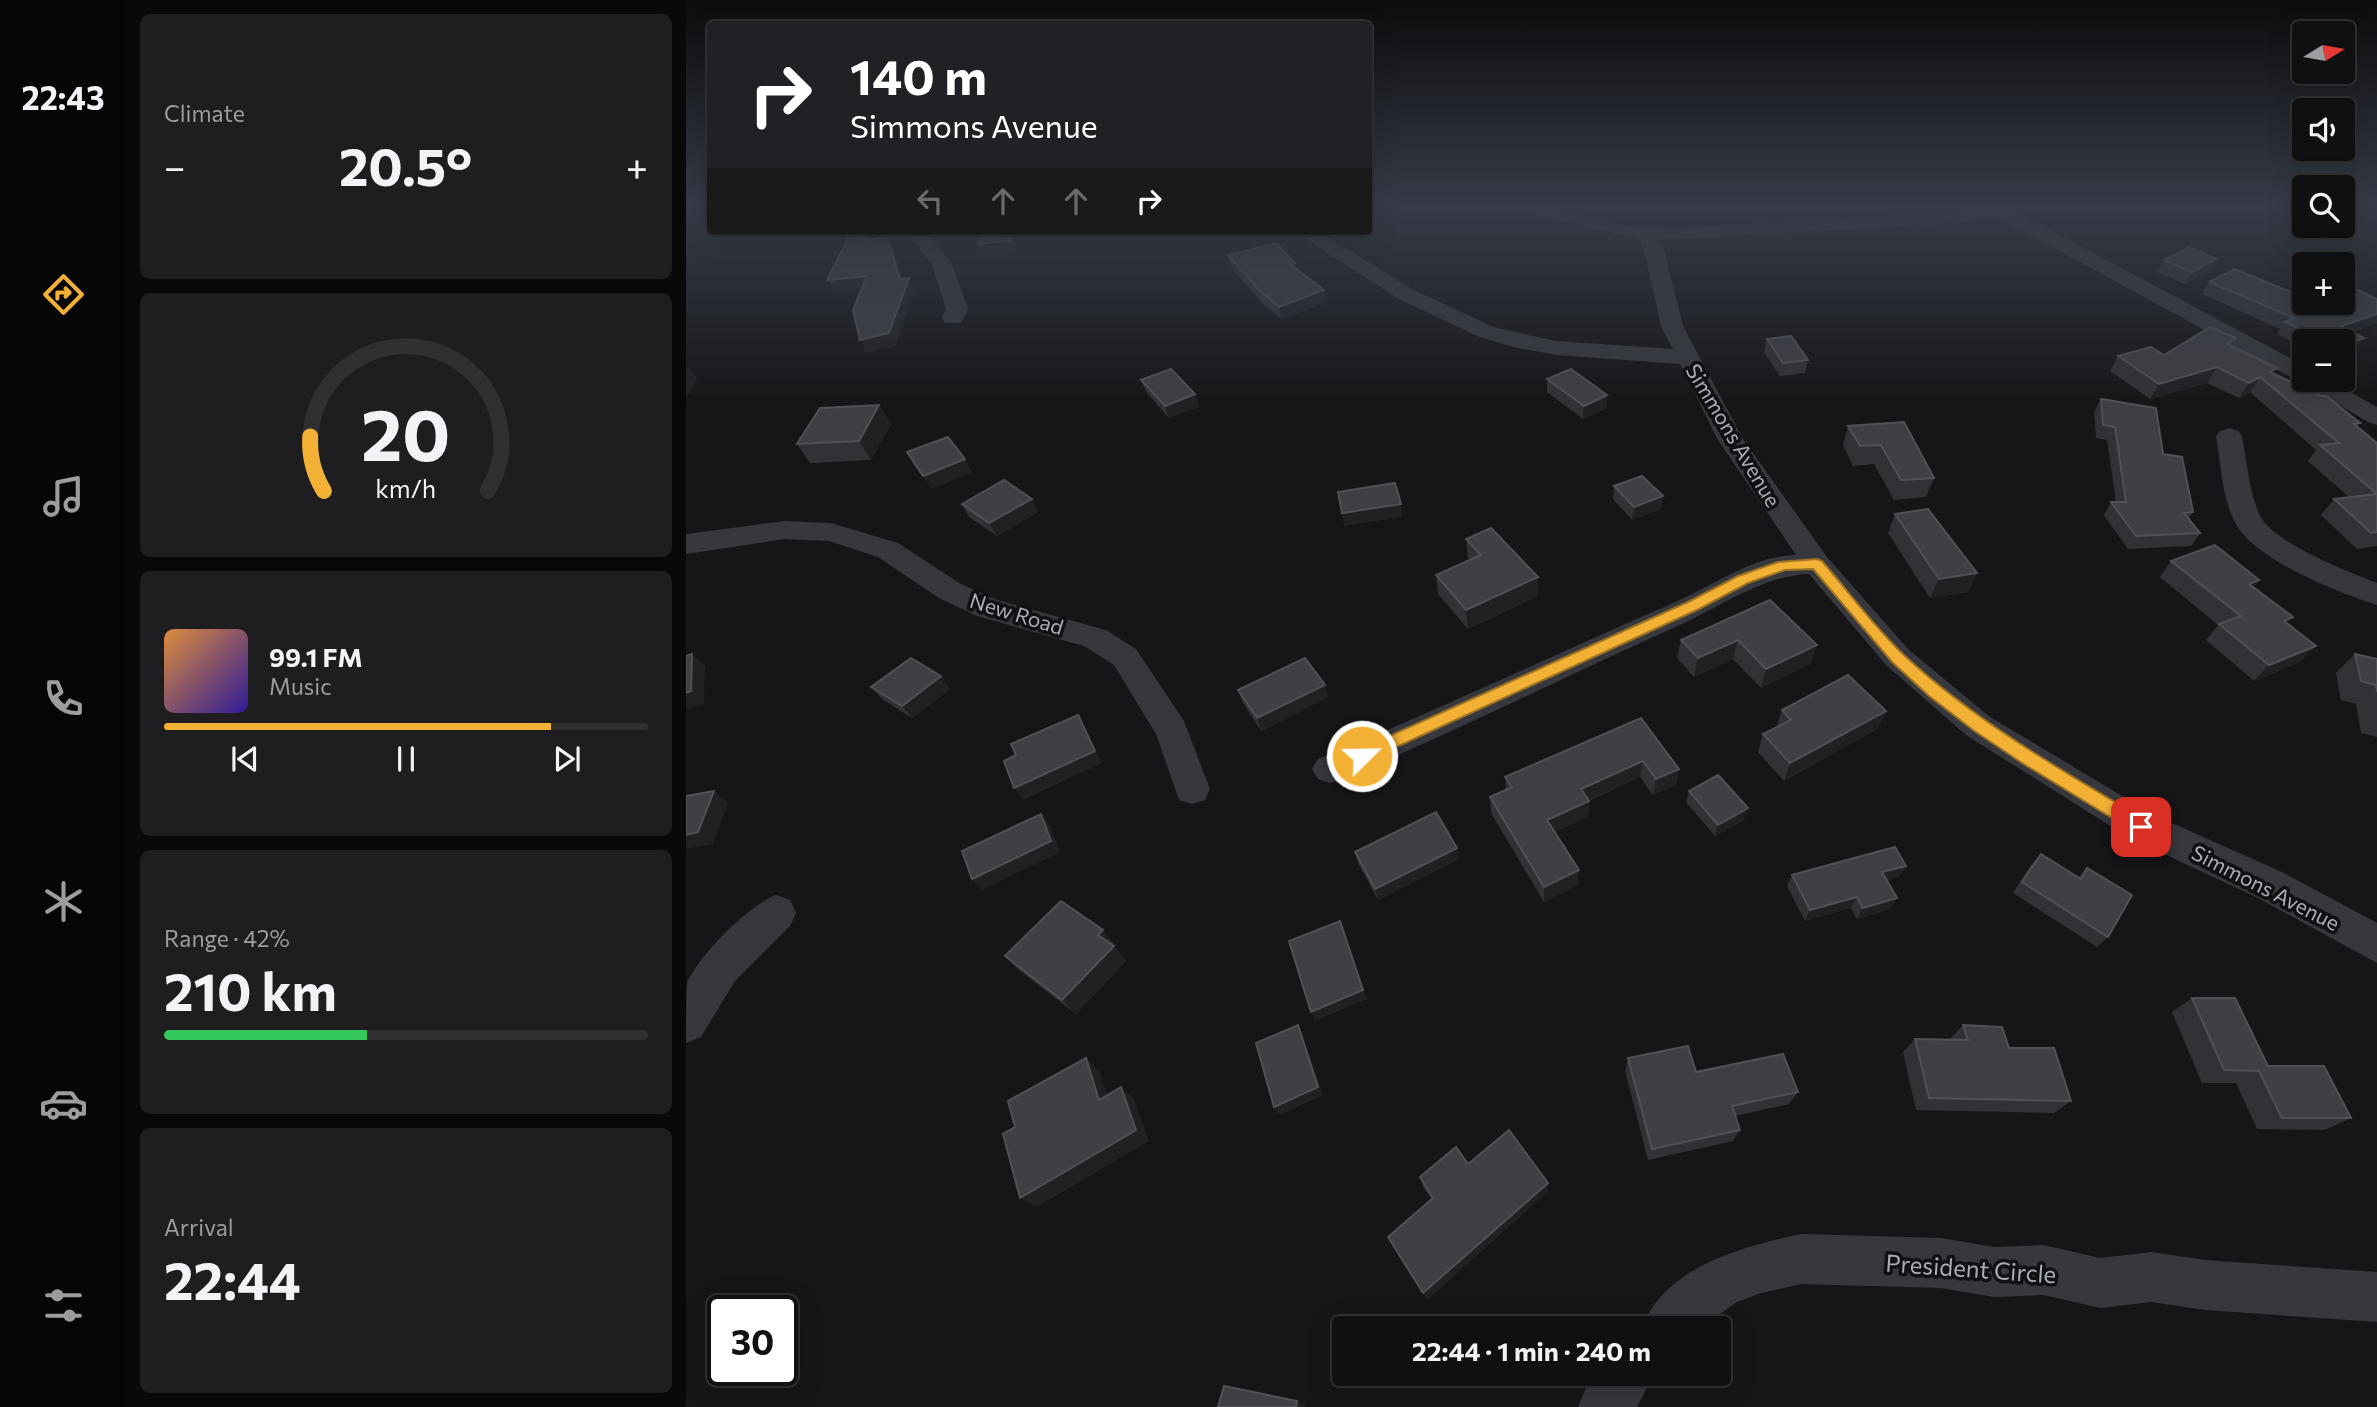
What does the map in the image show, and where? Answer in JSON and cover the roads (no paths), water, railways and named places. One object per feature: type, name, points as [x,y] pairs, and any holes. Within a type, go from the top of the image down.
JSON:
[{"type":"street","points":[[945,273],[957,309],[953,318]]},
{"type":"street","name":"Simmons Avenue","points":[[1369,273],[1403,294],[1455,319],[1503,337],[1536,344],[1605,352],[1689,358],[1731,440],[1817,564],[1898,658],[1978,726],[2141,827],[2270,885],[2377,944]]},
{"type":"street","points":[[1659,273],[1672,326],[1689,358]]},
{"type":"street","points":[[2117,273],[2292,369]]},
{"type":"street","points":[[2335,392],[2375,412]]},
{"type":"street","points":[[2229,436],[2239,493],[2249,523],[2280,549],[2318,572],[2377,594]]},
{"type":"street","name":"New Road","points":[[686,544],[785,530],[831,533],[871,542],[888,550],[950,591],[988,608],[1095,638],[1125,657],[1172,731],[1192,789]]},
{"type":"street","points":[[1329,769],[1403,739],[1545,671],[1694,606],[1743,580],[1783,565],[1817,564]]},
{"type":"street","points":[[686,1022],[721,967],[776,914]]},
{"type":"street","name":"President Circle","points":[[1677,1316],[1685,1307],[1721,1283],[1760,1268],[1801,1259],[1941,1263],[1994,1272],[2044,1270],[2100,1283],[2151,1277],[2205,1285],[2377,1297]]},
{"type":"street","points":[[1605,1407],[1620,1386]]}]
